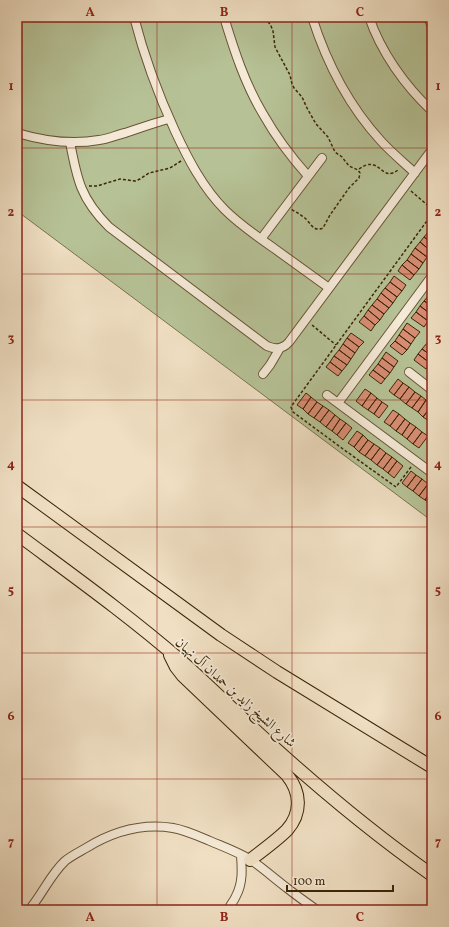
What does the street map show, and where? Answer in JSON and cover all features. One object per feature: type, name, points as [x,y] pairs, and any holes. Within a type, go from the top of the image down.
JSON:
[{"type":"highway","name":"شارع الشيخ زايد بن حمدان آل نهيان","points":[[17,486],[221,635],[290,680],[432,767]]},
{"type":"highway","name":"شارع الشيخ زايد بن حمدان آل نهيان","points":[[17,534],[131,620],[168,650],[249,725],[314,782],[388,842],[432,875]]},
{"type":"highway","points":[[168,650],[173,662],[183,676],[287,775],[296,790],[298,797],[296,815],[290,825],[284,833],[246,857]]},
{"type":"street","points":[[134,17],[144,56],[169,118],[187,156],[204,183],[235,219],[329,288]]},
{"type":"street","points":[[224,17],[242,70],[262,114],[291,157],[308,176]]},
{"type":"street","points":[[312,17],[326,54],[338,79],[350,98],[372,130],[404,163],[415,172]]},
{"type":"street","points":[[369,17],[388,57],[413,91],[432,111]]},
{"type":"street","points":[[428,17],[432,27]]},
{"type":"street","points":[[17,133],[50,141],[93,141],[107,139],[169,118]]},
{"type":"street","points":[[70,142],[79,185],[94,210],[109,227],[267,346],[274,349],[280,348],[289,342],[431,151]]},
{"type":"street","points":[[261,239],[322,158]]},
{"type":"street","points":[[338,403],[432,276]]},
{"type":"street","points":[[263,374],[270,366],[280,348]]},
{"type":"street","points":[[409,372],[431,387]]},
{"type":"street","points":[[327,395],[432,473]]},
{"type":"street","points":[[17,538],[32,545]]},
{"type":"street","points":[[29,910],[66,860],[96,841],[113,834],[152,826],[174,828],[212,842],[246,857],[317,910]]},
{"type":"street","points":[[228,910],[240,886],[246,857]]},
{"type":"path","points":[[266,17],[272,26],[275,47],[290,75],[293,86],[302,97],[316,124],[328,137],[335,152],[342,157],[349,166],[358,170]]},
{"type":"path","points":[[79,185],[97,186],[120,179],[135,181],[149,173],[170,168],[181,162],[187,156]]},
{"type":"path","points":[[358,170],[366,165],[372,164],[391,174],[398,170],[404,163]]},
{"type":"path","points":[[287,205],[295,212],[305,217],[309,224],[314,228],[321,229],[325,226],[330,215],[349,188],[359,178],[360,173],[358,170]]},
{"type":"path","points":[[404,186],[432,209]]},
{"type":"path","points":[[306,320],[336,345]]},
{"type":"green space","points":[[17,17],[432,17],[432,521],[17,211]]},
{"type":"building","points":[[429,231],[432,234],[432,243],[424,237]]},
{"type":"building","points":[[424,237],[432,243],[432,252],[420,242]]},
{"type":"building","points":[[420,242],[432,252],[427,257],[415,248]]},
{"type":"building","points":[[415,248],[427,257],[423,263],[411,254]]},
{"type":"building","points":[[411,254],[423,263],[419,269],[407,260]]},
{"type":"building","points":[[407,260],[419,269],[414,275],[402,265]]},
{"type":"building","points":[[402,265],[414,275],[410,280],[398,271]]},
{"type":"building","points":[[394,276],[406,285],[402,291],[390,282]]},
{"type":"building","points":[[390,282],[402,291],[397,297],[385,288]]},
{"type":"building","points":[[385,288],[397,297],[393,303],[381,293]]},
{"type":"building","points":[[381,293],[393,303],[389,308],[377,299]]},
{"type":"building","points":[[429,295],[432,297],[432,306],[424,301]]},
{"type":"building","points":[[377,299],[389,308],[384,314],[372,305]]},
{"type":"building","points":[[424,301],[432,306],[432,315],[420,306]]},
{"type":"building","points":[[372,305],[384,314],[380,320],[368,310]]},
{"type":"building","points":[[420,306],[432,315],[428,321],[416,312]]},
{"type":"building","points":[[368,310],[380,320],[375,325],[364,316]]},
{"type":"building","points":[[416,312],[428,321],[424,327],[411,318]]},
{"type":"building","points":[[364,316],[375,325],[371,331],[359,322]]},
{"type":"building","points":[[407,323],[420,332],[415,338],[403,329]]},
{"type":"building","points":[[403,329],[415,338],[411,344],[399,335]]},
{"type":"building","points":[[351,333],[364,342],[359,347],[347,338]]},
{"type":"building","points":[[399,335],[411,344],[407,350],[395,341]]},
{"type":"building","points":[[347,338],[359,347],[355,353],[343,344]]},
{"type":"building","points":[[395,341],[407,350],[402,355],[390,346]]},
{"type":"building","points":[[427,343],[432,347],[432,356],[422,349]]},
{"type":"building","points":[[343,344],[355,353],[351,359],[339,350]]},
{"type":"building","points":[[422,349],[432,356],[432,361],[430,363],[418,354]]},
{"type":"building","points":[[339,350],[351,359],[347,365],[334,356]]},
{"type":"building","points":[[386,352],[398,361],[394,367],[382,358]]},
{"type":"building","points":[[418,354],[430,363],[426,369],[414,360]]},
{"type":"building","points":[[334,356],[347,365],[342,371],[330,362]]},
{"type":"building","points":[[382,358],[394,367],[390,373],[378,364]]},
{"type":"building","points":[[330,362],[342,371],[338,376],[326,367]]},
{"type":"building","points":[[378,364],[390,373],[385,379],[373,370]]},
{"type":"building","points":[[373,370],[385,379],[381,384],[369,375]]},
{"type":"building","points":[[398,379],[403,383],[394,395],[389,391]]},
{"type":"building","points":[[403,383],[409,387],[400,399],[394,395]]},
{"type":"building","points":[[409,387],[415,392],[406,404],[400,399]]},
{"type":"building","points":[[365,389],[371,393],[362,406],[356,401]]},
{"type":"building","points":[[415,392],[421,396],[412,408],[406,404]]},
{"type":"building","points":[[306,393],[311,397],[303,409],[297,405]]},
{"type":"building","points":[[371,393],[377,398],[368,410],[362,406]]},
{"type":"building","points":[[421,396],[426,400],[418,412],[412,408]]},
{"type":"building","points":[[311,397],[317,402],[308,414],[303,409]]},
{"type":"building","points":[[377,398],[382,402],[374,414],[368,410]]},
{"type":"building","points":[[426,400],[432,405],[423,417],[418,412]]},
{"type":"building","points":[[317,402],[323,406],[314,418],[308,414]]},
{"type":"building","points":[[382,402],[388,406],[379,418],[374,414]]},
{"type":"building","points":[[432,405],[432,417],[429,421],[423,417]]},
{"type":"building","points":[[323,406],[329,410],[320,422],[314,418]]},
{"type":"building","points":[[329,410],[335,415],[326,427],[320,422]]},
{"type":"building","points":[[393,410],[399,414],[390,426],[384,422]]},
{"type":"building","points":[[399,414],[405,419],[396,431],[390,426]]},
{"type":"building","points":[[335,415],[340,419],[332,431],[326,427]]},
{"type":"building","points":[[340,419],[346,423],[337,435],[332,431]]},
{"type":"building","points":[[405,419],[410,423],[402,435],[396,431]]},
{"type":"building","points":[[346,423],[352,428],[343,440],[337,435]]},
{"type":"building","points":[[410,423],[416,427],[407,439],[402,435]]},
{"type":"building","points":[[416,427],[422,432],[413,444],[407,439]]},
{"type":"building","points":[[357,431],[363,435],[354,447],[348,443]]},
{"type":"building","points":[[422,432],[428,436],[419,448],[413,444]]},
{"type":"building","points":[[363,435],[368,440],[359,452],[354,447]]},
{"type":"building","points":[[368,440],[374,444],[365,456],[359,452]]},
{"type":"building","points":[[374,444],[380,448],[371,460],[365,456]]},
{"type":"building","points":[[380,448],[386,453],[377,465],[371,460]]},
{"type":"building","points":[[386,453],[392,457],[383,469],[377,465]]},
{"type":"building","points":[[392,457],[397,461],[388,473],[383,469]]},
{"type":"building","points":[[397,461],[403,466],[394,478],[388,473]]},
{"type":"building","points":[[411,471],[416,475],[407,487],[402,483]]},
{"type":"building","points":[[416,475],[422,479],[413,491],[407,487]]},
{"type":"building","points":[[422,479],[428,484],[419,496],[413,491]]},
{"type":"building","points":[[428,484],[432,487],[432,490],[425,500],[419,496]]},
{"type":"building","points":[[432,490],[432,502],[431,504],[425,500]]}]
